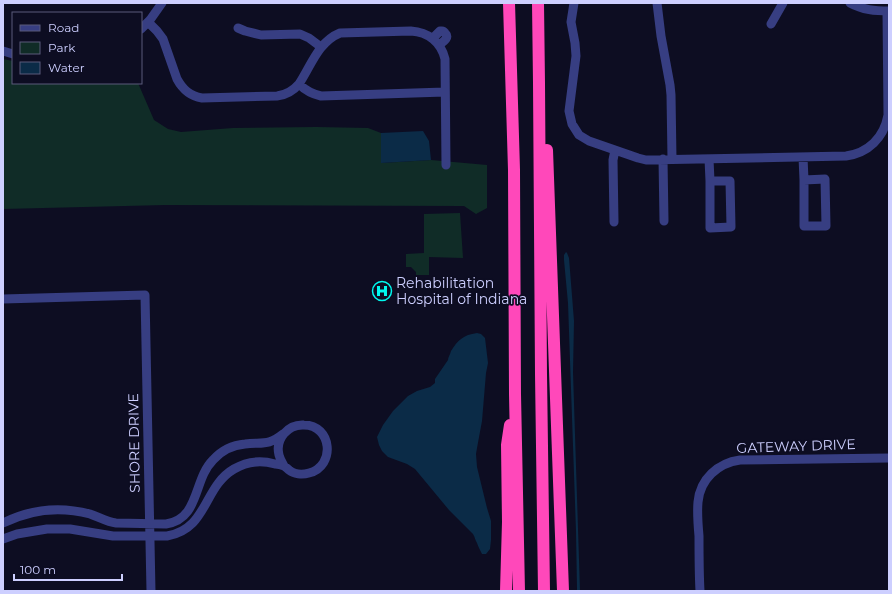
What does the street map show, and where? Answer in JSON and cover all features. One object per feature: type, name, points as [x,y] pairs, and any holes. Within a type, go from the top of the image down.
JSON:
[{"type":"highway","points":[[509,3],[514,170],[515,394],[519,591]]},
{"type":"highway","points":[[538,3],[540,374],[544,591]]},
{"type":"highway","points":[[539,83],[547,145],[563,591]]},
{"type":"highway","points":[[506,591],[508,522],[507,445],[515,394]]},
{"type":"street","points":[[142,28],[162,3]]},
{"type":"street","points":[[574,3],[571,22],[576,56],[569,108],[571,121],[577,132],[592,143],[642,159],[846,156],[865,150],[887,129],[888,11],[863,9],[850,3]]},
{"type":"street","points":[[657,3],[661,36],[671,90],[664,221]]},
{"type":"street","points":[[771,24],[783,3]]},
{"type":"street","points":[[148,22],[163,39],[178,82],[182,88],[196,97],[206,98],[277,96],[288,93],[299,84],[321,46],[335,35],[343,33],[414,31],[427,34],[436,41],[444,54],[446,165]]},
{"type":"street","points":[[238,28],[261,35],[300,34],[321,46]]},
{"type":"street","points":[[299,84],[309,92],[321,96],[445,92]]},
{"type":"street","points":[[614,222],[613,160],[615,150]]},
{"type":"street","points":[[803,157],[804,226],[826,226],[825,179],[804,180]]},
{"type":"street","points":[[709,159],[710,228],[731,227],[730,181],[710,181]]},
{"type":"street","name":"SHORE DRIVE","points":[[3,299],[145,295],[151,591]]},
{"type":"street","points":[[3,523],[15,517],[34,511],[56,509],[67,509],[86,513],[108,522],[116,523],[166,524],[175,522],[184,516],[191,506],[205,470],[210,462],[227,449],[246,444],[264,444],[275,439],[290,428],[303,425],[312,426],[323,435],[327,443],[328,451],[322,465],[311,473],[300,474],[289,470],[284,466],[280,459],[278,450],[280,439],[284,433]]},
{"type":"street","name":"GATEWAY DRIVE","points":[[700,591],[698,503],[702,488],[709,476],[716,469],[727,463],[740,460],[889,458]]},
{"type":"street","points":[[3,539],[17,534],[47,529],[70,529],[113,536],[173,535],[182,532],[192,524],[198,517],[217,484],[235,468],[256,462],[270,462],[284,466]]},
{"type":"green space","points":[[3,59],[12,61],[12,84],[138,84],[154,120],[168,129],[181,132],[233,128],[368,128],[381,133],[381,163],[431,160],[487,165],[487,208],[476,214],[464,206],[165,205],[3,209]]},
{"type":"green space","points":[[460,213],[463,258],[429,257],[429,275],[416,275],[416,272],[411,267],[406,267],[406,254],[424,253],[424,214]]},
{"type":"water","points":[[423,131],[429,141],[431,160],[381,163],[381,133]]},
{"type":"water","points":[[566,252],[569,258],[574,321],[573,372],[580,591],[577,591],[568,303],[564,260],[564,255]]},
{"type":"water","points":[[477,333],[481,334],[485,338],[488,363],[482,421],[476,454],[477,467],[491,521],[490,549],[486,554],[482,554],[473,534],[449,510],[415,469],[407,464],[388,457],[382,451],[377,437],[393,411],[408,396],[417,391],[430,387],[435,383],[435,379],[448,360],[451,351],[456,344],[464,337]]},
{"type":"place","name":"Rehabilitation Hospital of Indiana","points":[[382,291]]}]
